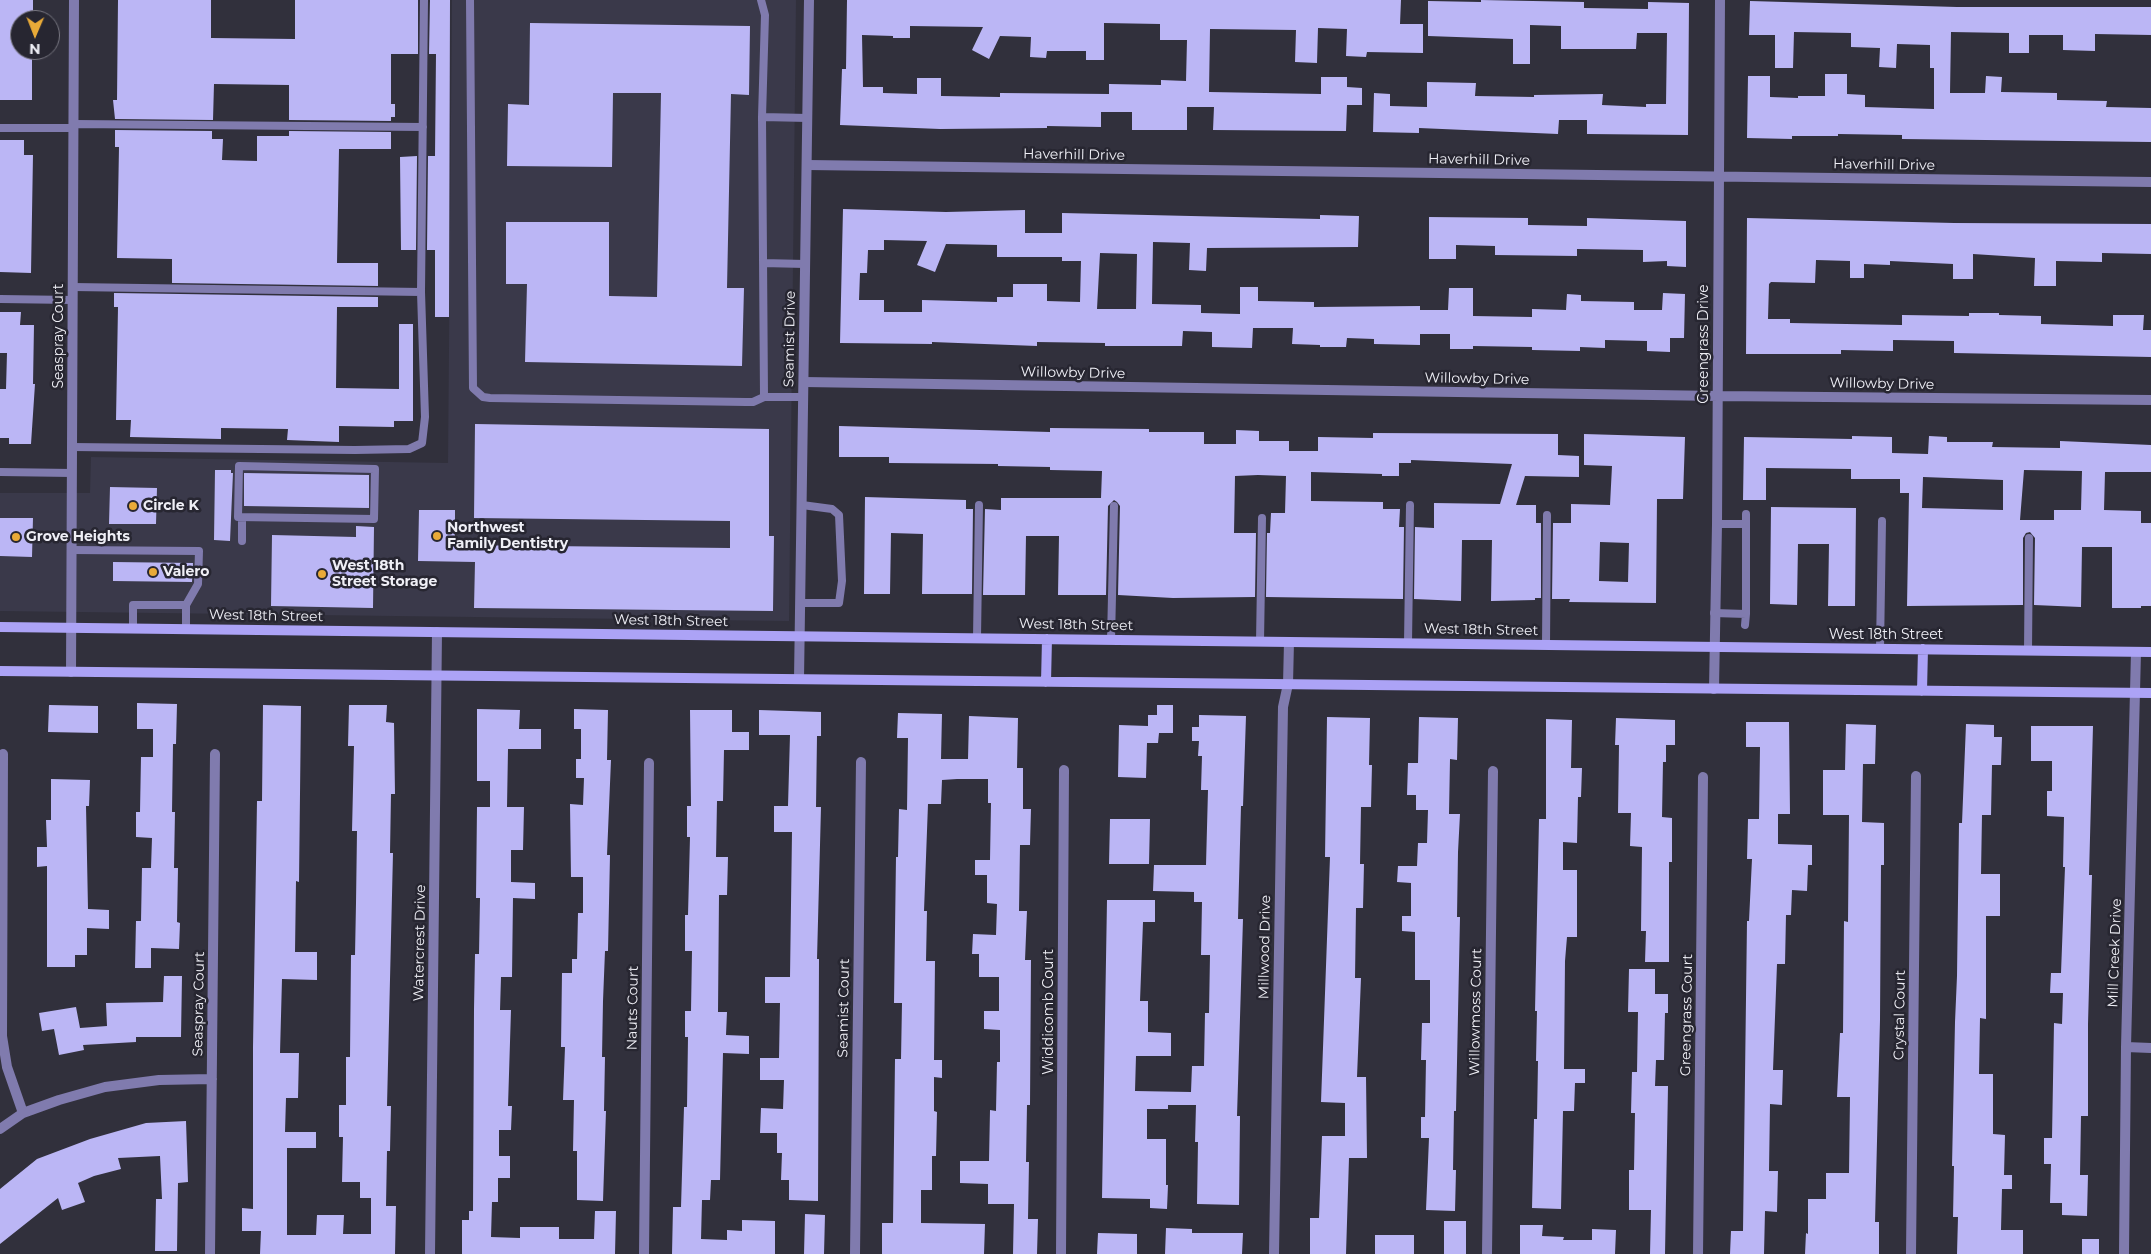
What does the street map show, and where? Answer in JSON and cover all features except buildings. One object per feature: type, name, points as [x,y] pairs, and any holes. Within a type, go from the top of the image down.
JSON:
[{"type":"main road","name":"West 18th Street","points":[[0,627],[2151,652]]},
{"type":"main road","points":[[1046,682],[1047,639]]},
{"type":"main road","points":[[1922,691],[1923,649]]},
{"type":"main road","points":[[0,671],[2151,693]]},
{"type":"street","name":"Seaspray Court","points":[[71,672],[74,0]]},
{"type":"street","name":"Seamist Drive","points":[[799,679],[810,0]]},
{"type":"street","name":"Greengrass Drive","points":[[1714,689],[1714,613],[1718,524],[1720,0]]},
{"type":"street","name":"Haverhill Drive","points":[[807,165],[2151,182]]},
{"type":"street","name":"Willowby Drive","points":[[804,382],[1718,396],[2151,400]]},
{"type":"street","name":"Watercrest Drive","points":[[430,1254],[437,632]]},
{"type":"street","name":"Millwood Drive","points":[[1274,1254],[1283,707],[1288,684],[1289,642]]},
{"type":"street","name":"Mill Creek Drive","points":[[2124,1254],[2126,1048],[2136,652]]},
{"type":"street","points":[[3,754],[2,1036],[6,1067],[23,1113]]},
{"type":"street","name":"Seaspray Court","points":[[210,1254],[215,754]]},
{"type":"street","name":"Seamist Court","points":[[855,1254],[861,762]]},
{"type":"street","name":"Nauts Court","points":[[644,1254],[649,763]]},
{"type":"street","name":"Widdicomb Court","points":[[1060,1254],[1064,770]]},
{"type":"street","name":"Willowmoss Court","points":[[1487,1254],[1493,770]]},
{"type":"street","name":"Crystal Court","points":[[1911,1254],[1916,776]]},
{"type":"street","name":"Greengrass Court","points":[[1698,1254],[1703,777]]},
{"type":"street","points":[[2126,1048],[2151,1048]]},
{"type":"street","points":[[0,1129],[23,1113],[59,1100],[105,1087],[159,1080],[212,1079]]},
{"type":"lane","points":[[72,447],[345,450],[409,449],[422,443],[425,417],[421,292],[424,0]]},
{"type":"lane","points":[[470,0],[473,388],[483,397],[490,398],[753,402],[764,397],[803,397]]},
{"type":"lane","points":[[761,0],[765,15],[762,117],[764,397]]},
{"type":"lane","points":[[762,117],[808,118]]},
{"type":"lane","points":[[0,128],[74,126],[423,127]]},
{"type":"lane","points":[[763,263],[805,264]]},
{"type":"lane","points":[[73,287],[421,292]]},
{"type":"lane","points":[[0,299],[73,300]]},
{"type":"lane","points":[[239,466],[375,468],[374,519],[242,517],[238,517],[239,466]]},
{"type":"lane","points":[[0,472],[72,473]]},
{"type":"lane","points":[[800,603],[839,603],[842,582],[839,516],[832,509],[802,505]]},
{"type":"lane","points":[[977,638],[979,505]]},
{"type":"lane","points":[[1408,643],[1410,505]]},
{"type":"lane","points":[[1111,640],[1114,506]]},
{"type":"lane","points":[[1745,625],[1746,514]]},
{"type":"lane","points":[[1546,645],[1547,515]]},
{"type":"lane","points":[[242,517],[242,541]]},
{"type":"lane","points":[[1260,642],[1262,518]]},
{"type":"lane","points":[[1880,649],[1882,521]]},
{"type":"lane","points":[[1718,524],[1746,524]]},
{"type":"lane","points":[[2028,651],[2029,538]]},
{"type":"lane","points":[[72,550],[199,550],[198,584],[186,605],[186,629]]},
{"type":"lane","points":[[133,628],[133,605],[186,605]]},
{"type":"lane","points":[[1714,613],[1746,614]]},
{"type":"shaded area","points":[[452,0],[796,0],[789,621],[0,611],[0,493],[90,493],[91,457],[448,463]]},
{"type":"place","name":"Circle K","points":[[133,506]]},
{"type":"place","name":"Northwest Family Dentistry","points":[[437,536]]},
{"type":"place","name":"Grove Heights","points":[[16,537]]},
{"type":"place","name":"Valero","points":[[153,572]]},
{"type":"place","name":"West 18th Street Storage","points":[[322,574]]}]
